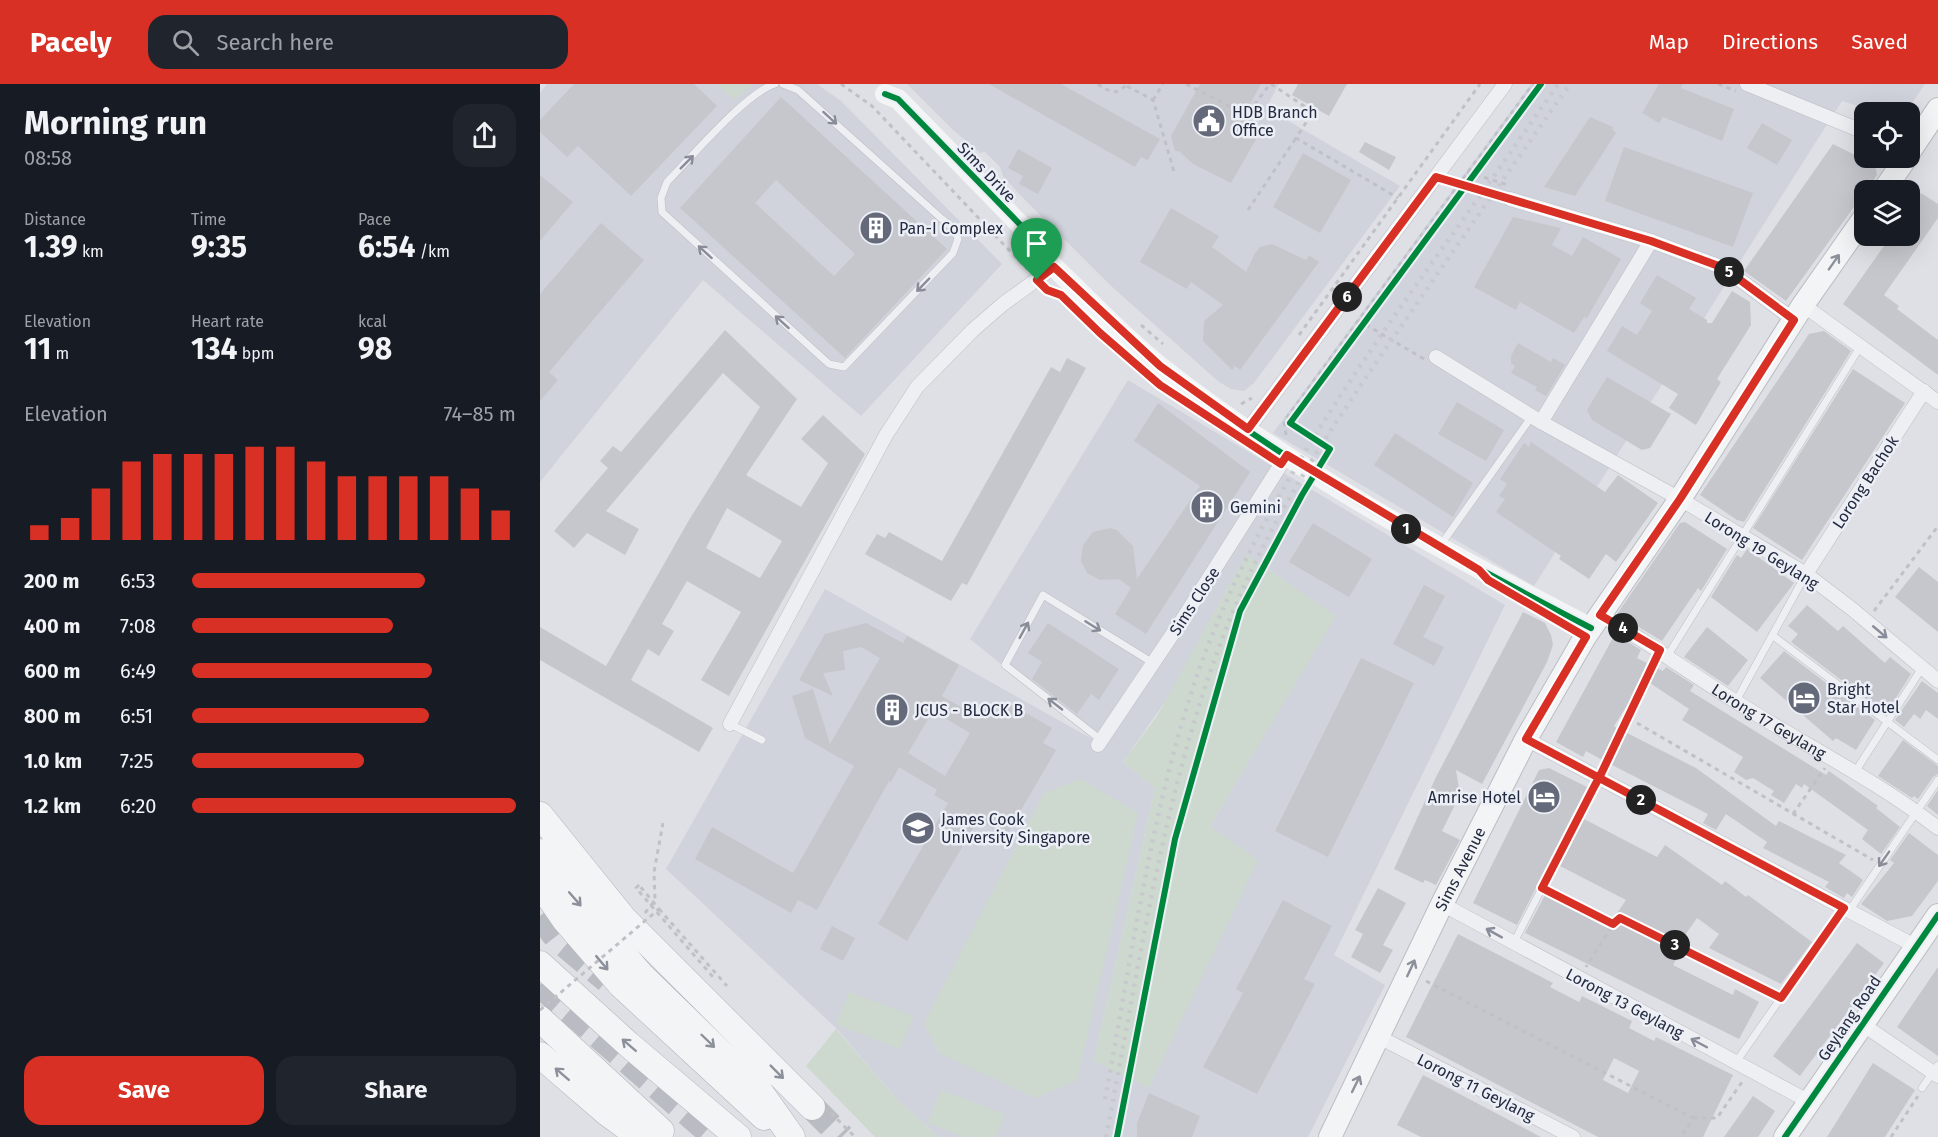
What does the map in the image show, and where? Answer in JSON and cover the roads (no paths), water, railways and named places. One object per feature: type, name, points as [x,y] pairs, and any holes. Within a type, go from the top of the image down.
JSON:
[{"type":"highway","points":[[540,794],[692,985]]},
{"type":"highway","points":[[540,815],[624,919],[812,1107]]},
{"type":"highway","points":[[540,852],[566,887],[641,975],[758,1089],[792,1137]]},
{"type":"highway","points":[[540,884],[565,920],[621,985],[756,1112],[792,1137]]},
{"type":"highway","points":[[540,964],[628,1044],[738,1137]]},
{"type":"highway","points":[[540,1019],[651,1134]]},
{"type":"highway","points":[[540,1055],[606,1112],[651,1134]]},
{"type":"main road","points":[[1920,136],[1938,109]]},
{"type":"main road","name":"Sims Avenue","points":[[1330,1137],[1442,904],[1526,739],[1592,627],[1680,499],[1799,313],[1854,233]]},
{"type":"main road","name":"Geylang Road","points":[[1785,1137],[1938,915]]},
{"type":"street","points":[[1253,423],[1505,84]]},
{"type":"street","points":[[1747,84],[1854,128]]},
{"type":"street","name":"Sims Drive","points":[[880,89],[891,109],[1030,252],[1049,262],[1160,366],[1253,423],[1287,455]]},
{"type":"street","points":[[1512,193],[1724,268],[1860,346],[1938,402]]},
{"type":"street","points":[[1536,419],[1651,241]]},
{"type":"street","points":[[730,724],[886,435],[917,387],[973,330],[1003,304],[1037,280],[1049,262]]},
{"type":"street","name":"Lorong 19 Geylang","points":[[1436,357],[1536,419],[1680,499],[1806,574],[1867,621],[1938,681]]},
{"type":"street","name":"Lorong Bachok","points":[[1806,574],[1924,391]]},
{"type":"street","name":"Lorong 17 Geylang","points":[[1287,455],[1479,570],[1493,575],[1592,627],[1664,652],[1736,701],[1831,756],[1915,810],[1938,828]]},
{"type":"street","name":"Sims Close","points":[[1099,743],[1154,664],[1287,455]]},
{"type":"street","points":[[1526,739],[1915,946]]},
{"type":"street","name":"Lorong 13 Geylang","points":[[1442,904],[1808,1101]]},
{"type":"street","points":[[1863,1024],[1936,1071]]},
{"type":"street","name":"Lorong 11 Geylang","points":[[1380,1037],[1573,1137]]},
{"type":"lane","points":[[775,84],[767,86],[746,102],[667,182],[661,198],[662,212],[830,364],[844,367],[953,253],[958,239],[955,230],[801,87],[783,84]]},
{"type":"lane","points":[[1514,944],[1628,718],[1664,652],[1743,538],[1860,346]]},
{"type":"lane","points":[[1439,548],[1536,419]]},
{"type":"lane","points":[[1736,701],[1806,574]]},
{"type":"lane","points":[[1099,743],[1005,665],[1043,595],[1154,664]]},
{"type":"lane","points":[[1772,635],[1938,760]]},
{"type":"lane","points":[[1855,772],[1922,668]]},
{"type":"lane","points":[[730,724],[762,740]]},
{"type":"lane","points":[[1736,1062],[1913,820],[1915,810],[1938,780]]},
{"type":"lane","points":[[1922,1089],[1936,1071]]},
{"type":"tunnel","points":[[540,916],[557,938],[607,980]]},
{"type":"tunnel","points":[[540,985],[715,1137]]},
{"type":"tunnel","points":[[812,1107],[842,1137]]},
{"type":"railway","points":[[1105,1099],[1145,880],[1169,771],[1200,667],[1246,558],[1303,456],[1366,357],[1558,84]]},
{"type":"railway","points":[[1106,1137],[1157,868],[1173,801],[1190,735],[1211,670],[1252,568],[1292,493],[1337,421],[1570,84]]},
{"type":"place","name":"HDB Branch Office","points":[[1209,121]]},
{"type":"place","name":"Pan-I Complex","points":[[876,228]]},
{"type":"place","name":"Gemini","points":[[1207,507]]},
{"type":"place","name":"Bright Star Hotel","points":[[1804,698]]},
{"type":"place","name":"JCUS - BLOCK B","points":[[892,710]]},
{"type":"place","name":"Amrise Hotel","points":[[1544,797]]},
{"type":"place","name":"James Cook University Singapore","points":[[918,828]]}]
